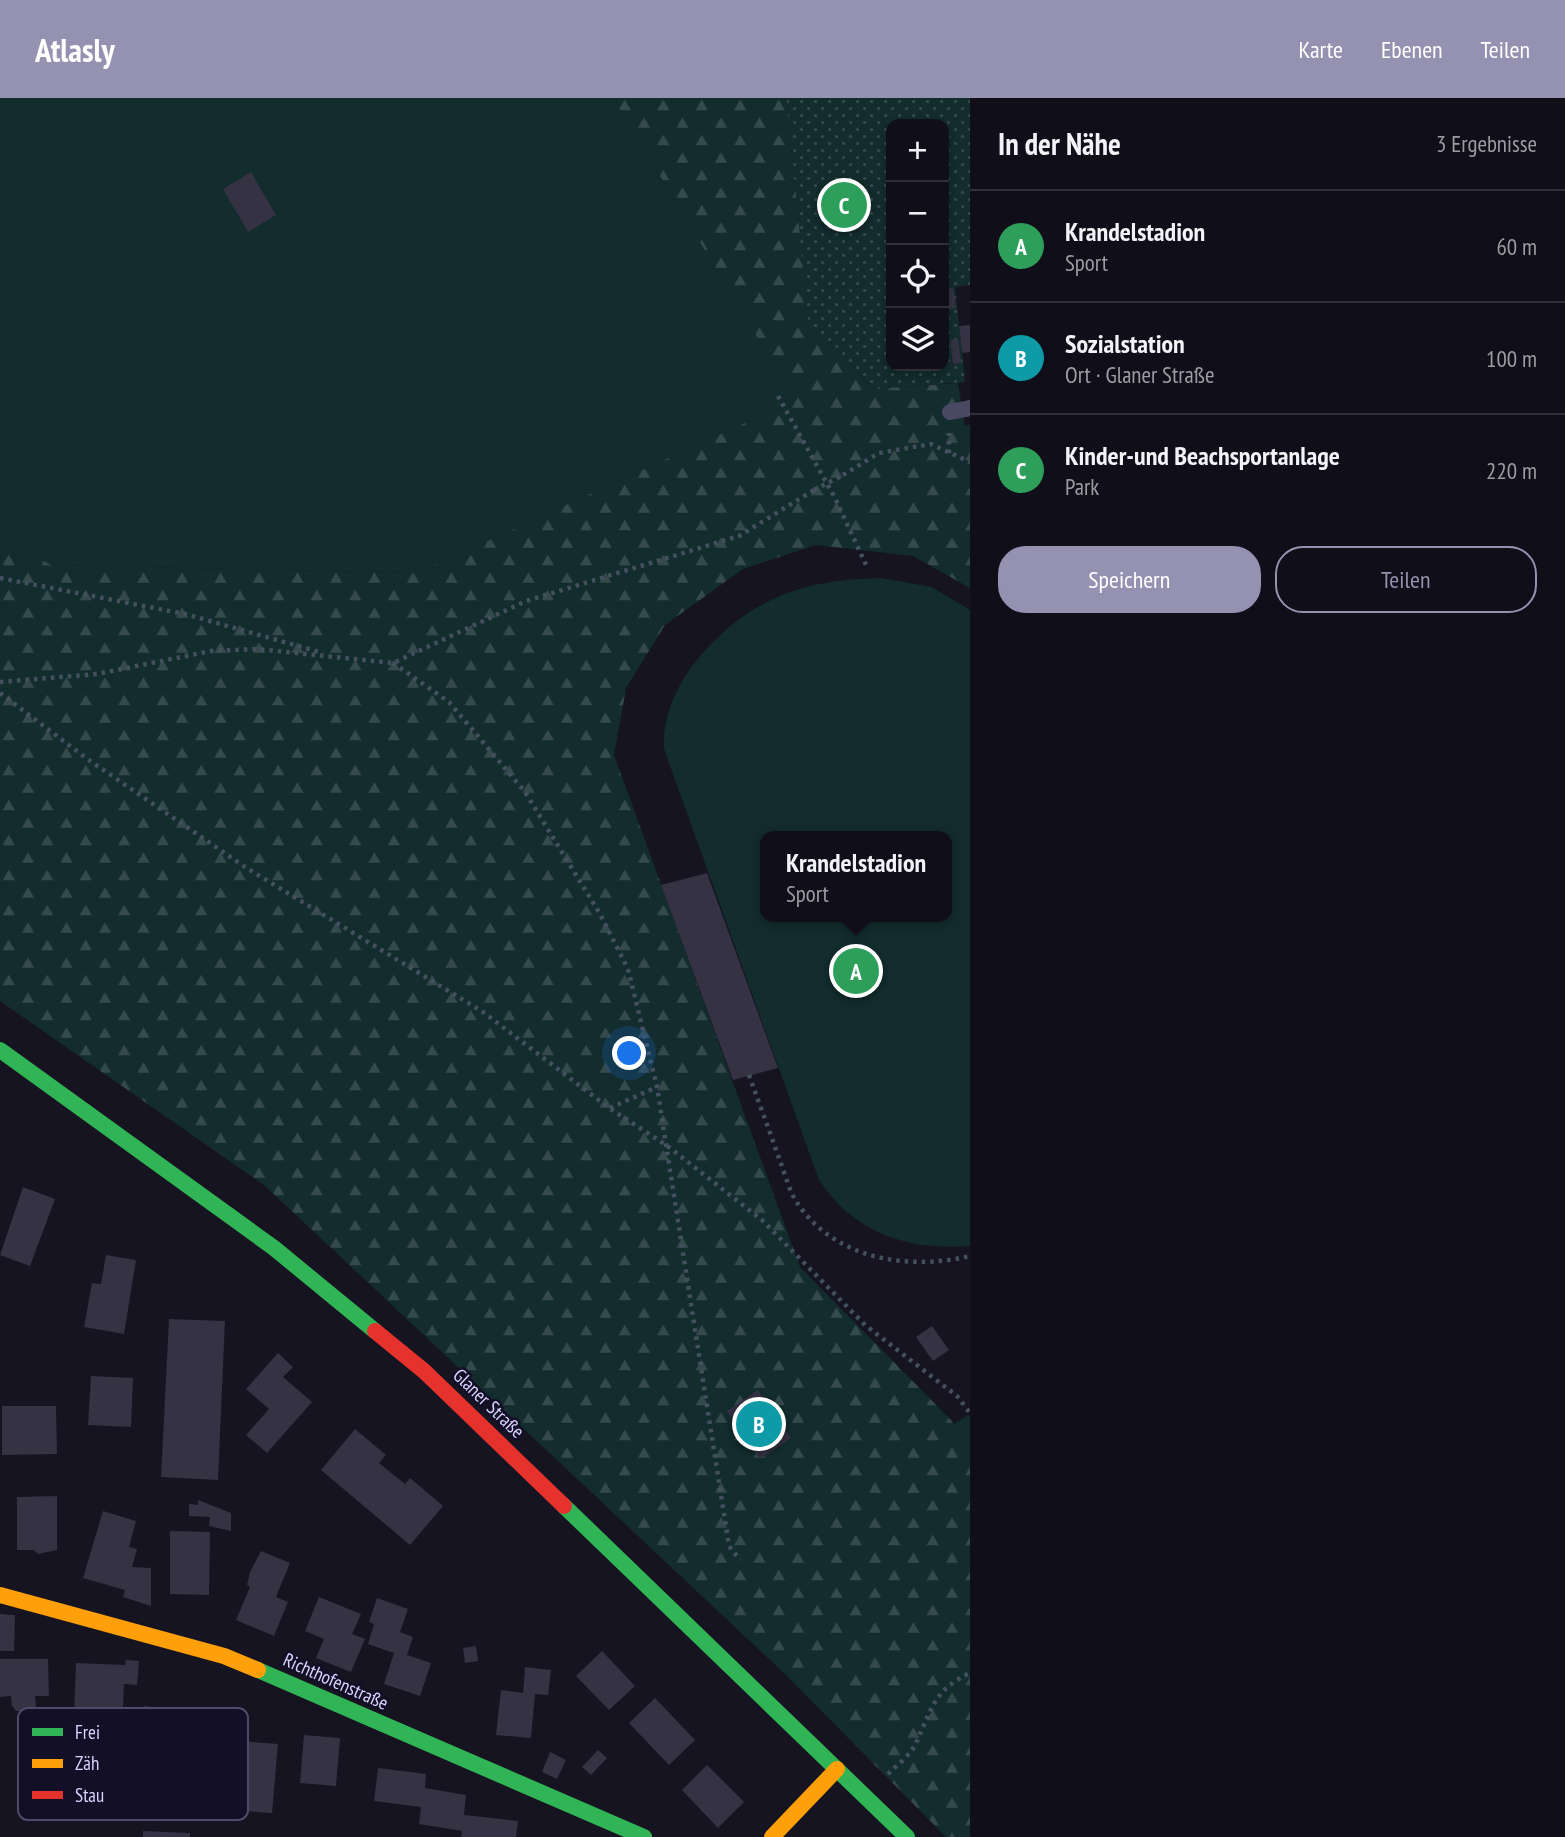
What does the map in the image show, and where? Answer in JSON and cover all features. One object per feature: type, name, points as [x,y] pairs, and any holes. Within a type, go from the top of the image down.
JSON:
[{"type":"street","name":"Glaner Straße","points":[[0,1050],[274,1248],[424,1371],[907,1837]]},
{"type":"street","name":"Richthofenstraße","points":[[0,1594],[224,1656],[644,1837]]},
{"type":"street","points":[[772,1837],[837,1769]]},
{"type":"lane","points":[[950,412],[970,408]]},
{"type":"path","points":[[778,396],[835,498],[867,567]]},
{"type":"path","points":[[393,663],[526,601],[739,536],[879,453],[931,444],[970,462]]},
{"type":"path","points":[[0,578],[185,614],[335,656]]},
{"type":"path","points":[[0,682],[97,674],[211,651],[257,649],[393,663],[449,702],[526,792],[600,914],[628,969],[657,1087],[729,1546],[740,1560]]},
{"type":"path","points":[[0,693],[86,758],[245,867],[483,1012],[609,1108],[666,1145],[762,1220],[865,1325],[957,1396],[970,1413]]},
{"type":"path","points":[[749,1074],[794,1198],[825,1234],[847,1247],[874,1257],[906,1261],[970,1256]]},
{"type":"path","points":[[609,1108],[657,1087]]},
{"type":"path","points":[[864,1796],[917,1742],[922,1723],[938,1695],[955,1680],[970,1673]]},
{"type":"green space","points":[[0,98],[613,98],[796,400],[418,573],[51,565],[0,535]]},
{"type":"green space","points":[[613,98],[786,98],[810,326],[832,343],[873,389],[958,383],[965,426],[970,425],[970,588],[913,556],[816,545],[743,569],[665,625],[626,688],[614,755],[800,1267],[951,1420],[970,1447],[970,1837],[946,1837],[785,1674],[264,1185],[0,1001],[0,535],[51,565],[418,573],[795,400]]},
{"type":"green space","points":[[786,98],[970,98],[970,285],[955,287],[965,382],[873,389],[832,343],[809,326]]},
{"type":"green space","points":[[881,578],[932,587],[970,610],[970,1246],[925,1245],[884,1235],[849,1213],[819,1180],[664,749],[666,723],[674,698],[687,673],[725,630],[772,599],[807,587]]},
{"type":"green space","points":[[968,1415],[970,1417],[970,1447],[954,1424]]},
{"type":"building","points":[[251,172],[276,215],[248,232],[223,189]]},
{"type":"building","points":[[949,288],[953,288],[956,308],[949,309],[949,308]]},
{"type":"building","points":[[970,325],[970,352],[962,353],[959,326]]},
{"type":"building","points":[[958,339],[961,363],[953,364],[950,340]]},
{"type":"building","points":[[707,873],[778,1068],[733,1080],[661,885]]},
{"type":"building","points":[[23,1187],[55,1199],[30,1266],[0,1255]]},
{"type":"building","points":[[106,1255],[136,1260],[124,1334],[84,1327],[92,1283],[101,1284]]},
{"type":"building","points":[[169,1319],[225,1321],[218,1480],[161,1477]]},
{"type":"building","points":[[932,1326],[949,1350],[933,1361],[916,1337]]},
{"type":"building","points":[[278,1353],[293,1367],[283,1377],[312,1402],[267,1453],[246,1435],[269,1409],[246,1389]]},
{"type":"building","points":[[91,1376],[133,1378],[131,1427],[88,1425]]},
{"type":"building","points":[[758,1390],[791,1438],[760,1459],[727,1411]]},
{"type":"building","points":[[2,1406],[56,1406],[57,1454],[2,1455]]},
{"type":"building","points":[[355,1429],[386,1455],[379,1463],[405,1484],[410,1478],[443,1506],[410,1545],[321,1470]]},
{"type":"building","points":[[57,1496],[57,1550],[38,1554],[34,1550],[17,1550],[17,1497]]},
{"type":"building","points":[[198,1500],[231,1513],[231,1531],[209,1526],[210,1517],[189,1516],[189,1504],[198,1505]]},
{"type":"building","points":[[103,1511],[136,1521],[129,1547],[137,1549],[132,1567],[151,1568],[151,1606],[123,1597],[125,1590],[83,1578]]},
{"type":"building","points":[[170,1531],[210,1532],[209,1595],[170,1594]]},
{"type":"building","points":[[261,1551],[290,1563],[276,1597],[288,1602],[274,1636],[236,1620],[250,1587],[247,1585],[250,1572]]},
{"type":"building","points":[[319,1597],[361,1614],[352,1634],[365,1639],[351,1672],[316,1658],[324,1639],[305,1631]]},
{"type":"building","points":[[377,1598],[408,1609],[400,1632],[413,1637],[407,1655],[431,1663],[420,1696],[384,1684],[394,1653],[368,1644],[374,1624],[369,1622]]},
{"type":"building","points":[[0,1614],[15,1615],[14,1651],[0,1651]]},
{"type":"building","points":[[476,1646],[478,1661],[465,1663],[463,1648]]},
{"type":"building","points":[[602,1651],[635,1686],[609,1710],[576,1676]]},
{"type":"building","points":[[0,1659],[48,1659],[49,1696],[35,1696],[34,1708],[18,1708],[16,1711],[12,1706],[11,1696],[0,1697]]},
{"type":"building","points":[[126,1660],[139,1661],[137,1685],[124,1684],[123,1708],[74,1708],[76,1663],[125,1665]]},
{"type":"building","points":[[525,1667],[551,1670],[548,1695],[535,1694],[531,1738],[496,1735],[501,1690],[523,1693]]},
{"type":"building","points":[[655,1698],[695,1740],[669,1765],[629,1723]]},
{"type":"building","points":[[304,1735],[340,1738],[336,1786],[300,1783]]},
{"type":"building","points":[[248,1742],[278,1744],[272,1813],[248,1811]]},
{"type":"building","points":[[598,1750],[607,1758],[591,1775],[582,1767]]},
{"type":"building","points":[[550,1752],[566,1760],[557,1779],[542,1772]]},
{"type":"building","points":[[707,1765],[744,1802],[718,1828],[682,1790]]},
{"type":"building","points":[[378,1768],[426,1774],[425,1788],[466,1795],[464,1815],[518,1821],[516,1837],[461,1837],[462,1831],[419,1824],[421,1807],[374,1801]]},
{"type":"building","points":[[143,1831],[190,1833],[190,1837],[143,1837]]},
{"type":"traffic: fast","points":[[0,1050],[274,1248],[375,1331]]},
{"type":"traffic: fast","points":[[564,1506],[907,1837]]},
{"type":"traffic: fast","points":[[258,1670],[644,1837]]},
{"type":"traffic: slow","points":[[0,1595],[224,1656],[258,1670]]},
{"type":"traffic: slow","points":[[772,1837],[837,1769]]},
{"type":"traffic: jam","points":[[375,1331],[424,1371],[564,1506]]},
{"type":"place","name":"Kinder-und Beachsportanlage","points":[[844,205]]},
{"type":"place","name":"Krandelstadion","points":[[856,971]]},
{"type":"place","name":"Sozialstation","points":[[759,1424]]}]
